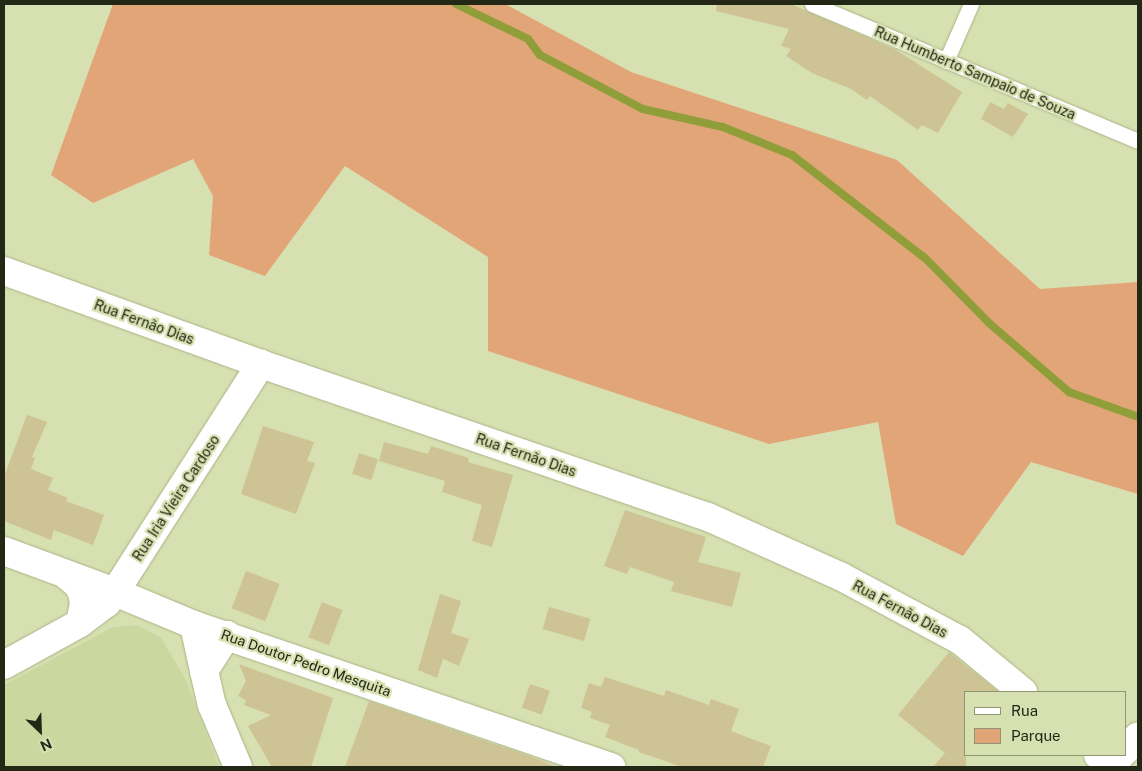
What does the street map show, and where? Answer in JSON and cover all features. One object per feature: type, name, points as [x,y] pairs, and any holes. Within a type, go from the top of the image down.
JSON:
[{"type":"street","name":"Rua Fernão Dias","points":[[4,271],[261,364],[708,517],[840,576],[960,640],[1022,691]]},
{"type":"street","name":"Rua Iria Vieira Cardoso","points":[[4,665],[80,623],[107,603],[261,364]]},
{"type":"street","name":"Rua Doutor Pedro Mesquita","points":[[4,551],[115,592],[194,625],[611,767]]},
{"type":"street","points":[[65,574],[77,584],[82,592],[84,602],[80,623]]},
{"type":"street","points":[[194,625],[212,705],[238,767]]},
{"type":"street","points":[[204,671],[227,635]]},
{"type":"street","points":[[1127,746],[1138,736]]},
{"type":"lane","name":"Rua Humberto Sampaio de Souza","points":[[812,4],[1138,141]]},
{"type":"lane","points":[[946,61],[971,4]]},
{"type":"shaded area","points":[[137,625],[161,638],[185,678],[219,767],[4,767],[4,685],[113,627]]},
{"type":"green space","points":[[113,4],[505,4],[631,72],[897,160],[1040,289],[1138,282],[1138,494],[1031,462],[963,556],[896,524],[878,422],[769,444],[488,351],[488,257],[345,166],[265,276],[209,255],[213,196],[193,159],[93,203],[51,175]]},
{"type":"building","points":[[717,4],[791,4],[896,50],[962,92],[938,133],[922,125],[918,130],[870,96],[867,100],[851,89],[812,73],[786,56],[791,49],[781,46],[789,29],[716,11]]},
{"type":"building","points":[[990,102],[1004,109],[1008,103],[1028,114],[1013,137],[981,119]]},
{"type":"building","points":[[27,415],[47,422],[32,457],[35,458],[31,469],[53,478],[48,490],[68,498],[66,501],[104,515],[93,545],[54,530],[51,540],[4,521],[4,477]]},
{"type":"building","points":[[263,426],[314,442],[307,461],[315,463],[296,514],[241,494]]},
{"type":"building","points":[[384,442],[428,454],[431,446],[469,458],[468,462],[513,475],[492,547],[472,541],[482,505],[442,492],[445,481],[379,461]]},
{"type":"building","points":[[359,453],[378,459],[371,480],[352,474]]},
{"type":"building","points":[[625,510],[706,537],[698,562],[741,573],[732,607],[671,591],[674,582],[630,567],[627,574],[604,566]]},
{"type":"building","points":[[246,571],[280,584],[265,621],[232,608]]},
{"type":"building","points":[[440,594],[461,601],[451,633],[469,639],[459,666],[443,659],[437,678],[418,670]]},
{"type":"building","points":[[322,602],[343,610],[329,645],[308,637]]},
{"type":"building","points":[[549,607],[590,619],[584,641],[543,629]]},
{"type":"building","points":[[949,652],[998,691],[964,691],[964,756],[966,756],[966,767],[933,767],[945,753],[898,715]]},
{"type":"building","points":[[239,664],[333,698],[311,767],[272,767],[248,726],[271,715],[244,705],[246,700],[238,696],[246,681]]},
{"type":"building","points":[[605,677],[664,696],[666,690],[709,705],[711,699],[739,709],[731,731],[771,746],[763,767],[682,767],[639,752],[639,750],[605,737],[610,725],[590,718],[592,712],[581,708],[589,683],[601,687]]},
{"type":"building","points":[[530,684],[550,691],[542,714],[522,708]]},
{"type":"building","points":[[369,701],[532,757],[556,767],[345,767]]},
{"type":"waterway","points":[[456,4],[528,39],[540,55],[643,109],[723,127],[792,155],[925,258],[989,323],[1069,392],[1138,417]]}]
